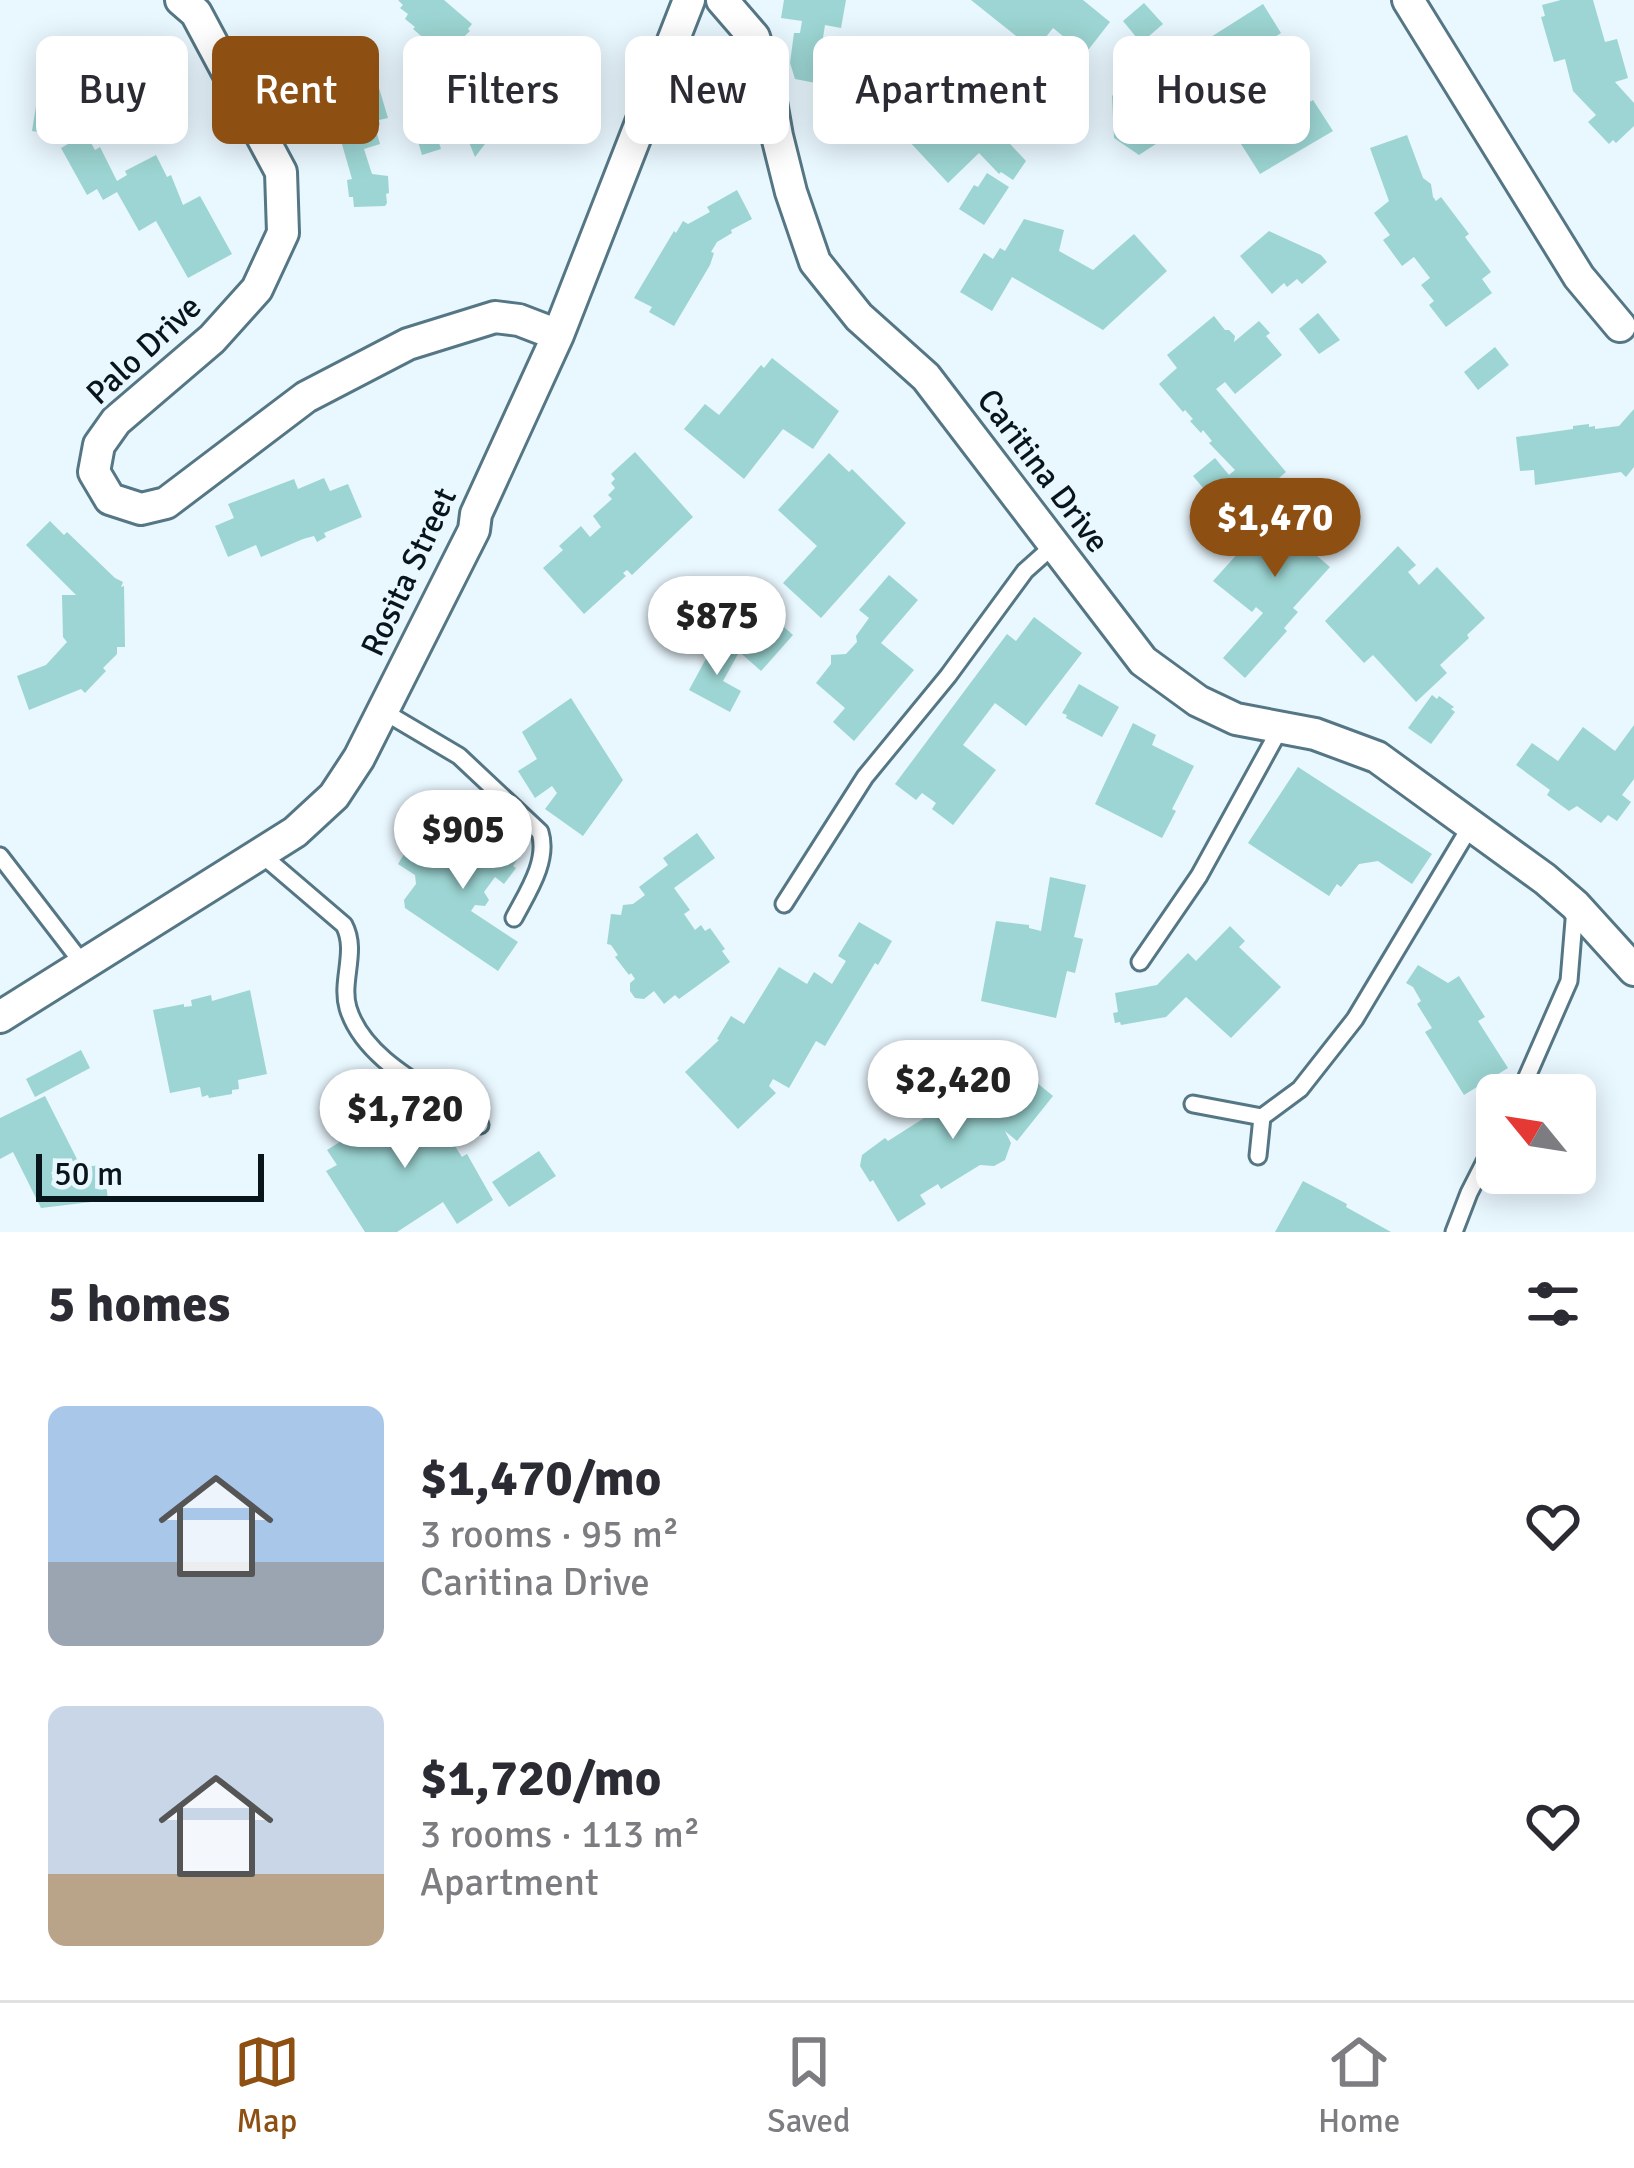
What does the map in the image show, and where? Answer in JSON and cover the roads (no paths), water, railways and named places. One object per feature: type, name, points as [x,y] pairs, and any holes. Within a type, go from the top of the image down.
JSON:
[{"type":"street","name":"Palo Drive","points":[[181,0],[196,13],[281,172],[283,233],[257,289],[212,339],[116,421],[98,445],[94,472],[110,499],[141,509],[166,503],[306,398],[408,344],[495,316],[558,335]]},
{"type":"street","name":"Rosita Street","points":[[0,1017],[296,832],[334,796],[359,758],[474,530],[476,514],[558,335],[689,0]]},
{"type":"street","name":"Caritina Drive","points":[[722,0],[754,37],[791,192],[815,262],[859,317],[926,377],[1143,661],[1198,701],[1236,719],[1315,734],[1377,757],[1546,879],[1634,970]]},
{"type":"street","points":[[1408,0],[1580,277],[1620,326]]},
{"type":"lane","points":[[784,904],[865,777],[1025,572],[1053,546]]},
{"type":"lane","points":[[383,711],[459,756],[540,832],[543,843],[536,875],[514,918]]},
{"type":"lane","points":[[1140,962],[1199,876],[1281,728]]},
{"type":"lane","points":[[1193,1104],[1262,1117],[1300,1089],[1355,1019],[1470,827]]},
{"type":"lane","points":[[261,854],[344,925],[350,948],[346,995],[358,1028],[390,1067],[480,1124]]},
{"type":"lane","points":[[0,856],[83,964]]},
{"type":"lane","points":[[1528,1074],[1569,981],[1575,905]]},
{"type":"lane","points":[[1258,1156],[1262,1117]]},
{"type":"lane","points":[[1454,1232],[1476,1179]]}]
